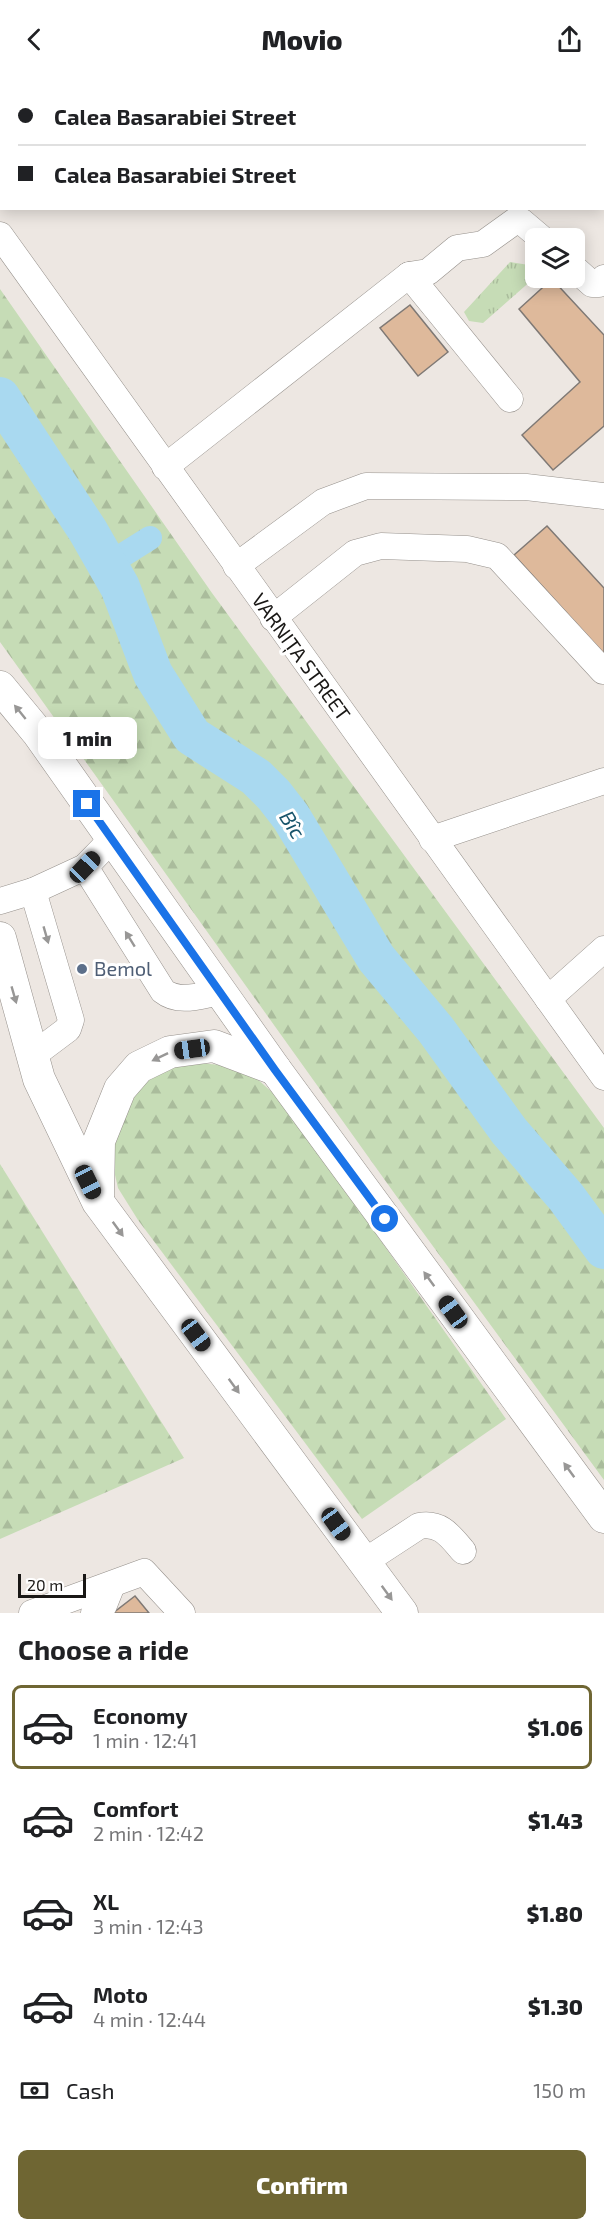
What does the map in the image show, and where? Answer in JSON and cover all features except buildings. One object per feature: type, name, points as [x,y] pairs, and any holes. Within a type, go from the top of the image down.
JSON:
[{"type":"main road","points":[[0,687],[38,733],[275,1070],[604,1518]]},
{"type":"main road","points":[[0,938],[39,1079],[98,1202],[402,1613]]},
{"type":"main road","points":[[98,1202],[99,1141],[120,1089],[139,1067],[170,1052],[214,1046],[275,1070]]},
{"type":"street","points":[[165,466],[409,274],[428,272],[457,248],[483,244],[515,221],[521,221],[529,228]]},
{"type":"street","name":"VARNIȚA STREET","points":[[0,235],[604,1077]]},
{"type":"street","points":[[409,274],[510,399]]},
{"type":"street","points":[[585,278],[592,284],[598,284],[604,278]]},
{"type":"street","points":[[236,567],[323,502],[366,486],[526,487],[604,496]]},
{"type":"street","points":[[273,618],[355,553],[381,546],[467,549],[497,556],[603,671]]},
{"type":"street","points":[[432,838],[604,781]]},
{"type":"street","points":[[0,902],[33,891],[85,867],[112,839]]},
{"type":"street","points":[[85,867],[163,991],[170,997],[179,999],[220,992]]},
{"type":"street","points":[[32,1056],[68,1029],[71,1020],[33,891]]},
{"type":"street","points":[[548,999],[604,949]]},
{"type":"street","points":[[364,1562],[419,1526],[428,1525],[445,1530],[463,1551]]},
{"type":"street","points":[[32,1613],[144,1572],[182,1613]]},
{"type":"street","points":[[94,1613],[104,1605],[112,1585]]},
{"type":"green space","points":[[510,262],[525,264],[525,286],[483,323],[469,321],[464,312]]},
{"type":"green space","points":[[0,289],[212,593],[604,1128],[604,1480],[397,1197],[0,642]]},
{"type":"green space","points":[[200,1063],[230,1066],[255,1077],[273,1093],[339,1181],[506,1419],[362,1519],[138,1220],[118,1188],[110,1153],[116,1121],[146,1080],[168,1067]]},
{"type":"green space","points":[[0,1164],[184,1458],[0,1539]]},
{"type":"waterway","name":"Bîc","points":[[0,397],[88,531],[120,587],[153,674],[192,736],[256,777],[274,795],[291,817],[376,958],[436,1030],[509,1131],[566,1197],[604,1249]]},
{"type":"waterway","points":[[107,565],[150,538]]},
{"type":"place","name":"Bemol","points":[[82,969]]},
{"type":"route","points":[[87,804],[275,1070],[385,1219]]}]
